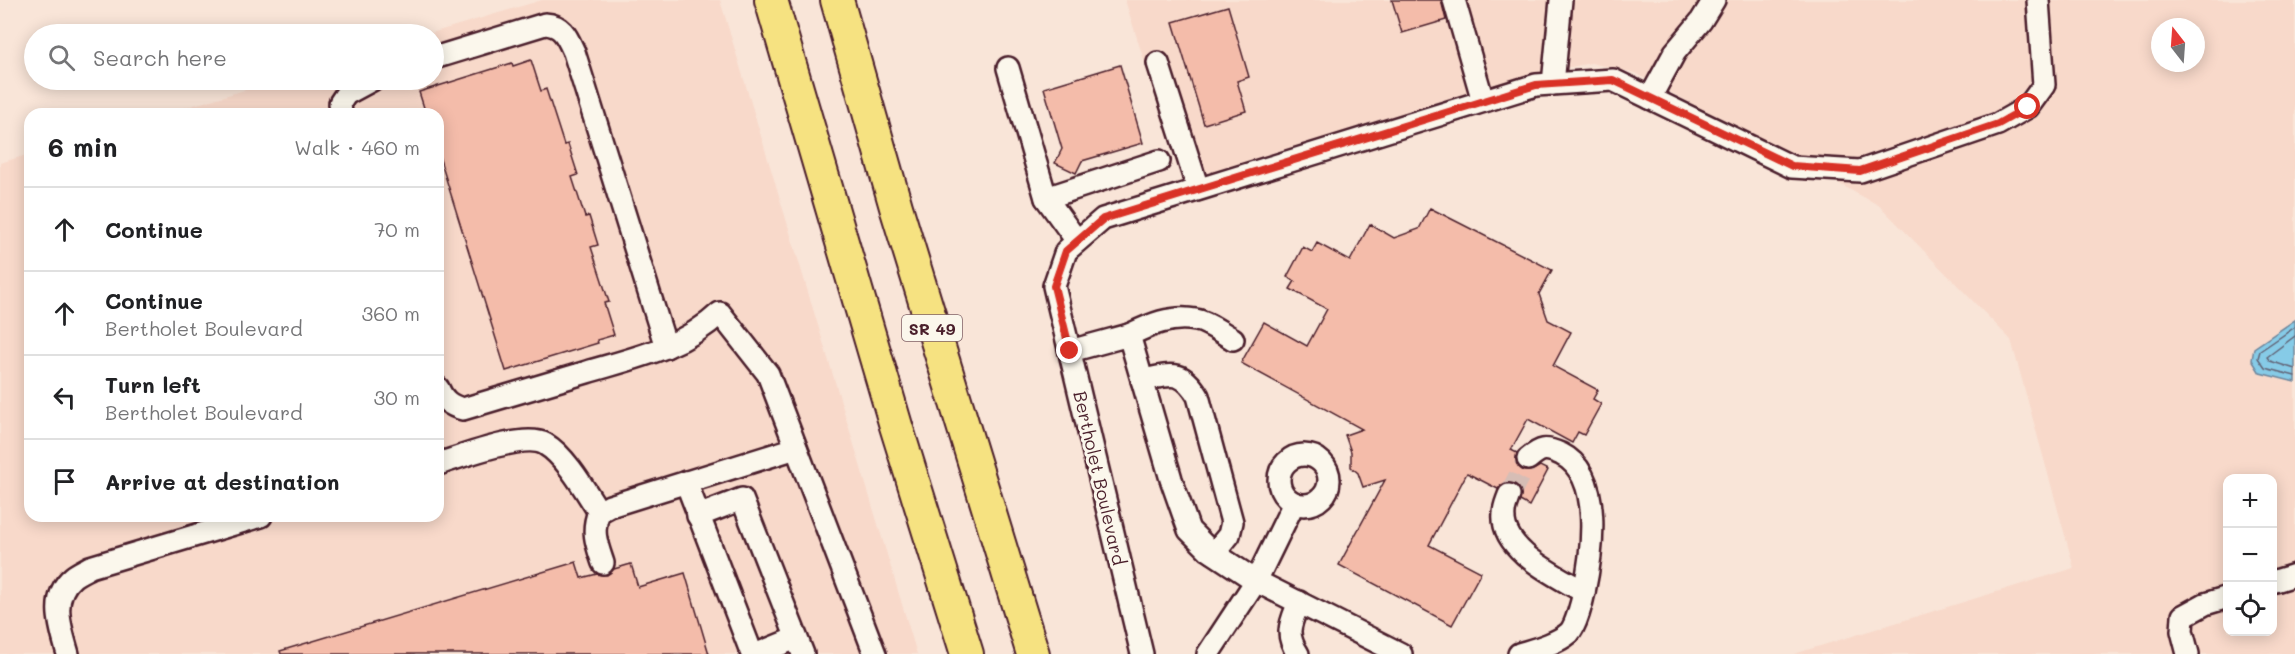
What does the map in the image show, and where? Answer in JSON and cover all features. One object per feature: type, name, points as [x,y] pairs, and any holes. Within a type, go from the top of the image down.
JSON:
[{"type":"highway","points":[[771,0],[896,426],[967,654]]},
{"type":"highway","name":"SR 49","points":[[837,0],[896,207],[1033,654]]},
{"type":"street","points":[[1454,0],[1484,101]]},
{"type":"street","points":[[1650,98],[1675,52],[1701,21],[1714,0]]},
{"type":"street","name":"Bertholet Boulevard","points":[[1142,654],[1054,286],[1066,251],[1103,219],[1536,85],[1613,80],[1792,166],[1860,171],[1998,124],[2028,107],[2044,85],[2038,0]]},
{"type":"street","points":[[1553,84],[1557,1]]},
{"type":"street","points":[[444,55],[545,24],[555,25],[561,29],[574,52],[666,347]]},
{"type":"street","points":[[1158,63],[1198,189]]},
{"type":"street","points":[[1008,68],[1046,198],[1077,241]]},
{"type":"street","points":[[340,108],[340,104],[346,94],[353,90]]},
{"type":"street","points":[[1046,198],[1159,161]]},
{"type":"street","points":[[444,398],[455,407],[463,409],[666,347],[704,328],[720,313],[768,374],[875,654]]},
{"type":"street","points":[[1070,351],[1129,335],[1158,321],[1175,319],[1197,320],[1233,339]]},
{"type":"street","points":[[1129,335],[1171,479],[1189,530],[1214,553],[1256,581],[1401,654]]},
{"type":"street","points":[[1142,380],[1175,374],[1188,381],[1198,396],[1232,522],[1229,535],[1214,553]]},
{"type":"street","points":[[444,462],[505,444],[525,441],[543,442],[562,460],[599,513]]},
{"type":"street","points":[[603,563],[594,537],[599,513],[610,506],[796,448]]},
{"type":"street","points":[[1520,654],[1544,646],[1570,632],[1584,592],[1589,567],[1591,528],[1590,494],[1583,474],[1570,459],[1551,449],[1539,450],[1528,459]]},
{"type":"street","points":[[686,482],[752,654]]},
{"type":"street","points":[[1509,495],[1503,515],[1508,533],[1518,549],[1584,592]]},
{"type":"street","points":[[698,516],[742,499],[799,646],[757,654]]},
{"type":"street","points":[[1208,654],[1256,581],[1294,503]]},
{"type":"street","points":[[69,654],[59,622],[59,606],[63,590],[73,577],[90,567],[241,522]]},
{"type":"street","points":[[2277,580],[2295,575]]},
{"type":"street","points":[[2188,654],[2182,631],[2183,616],[2205,604],[2223,599]]},
{"type":"street","points":[[1298,654],[1290,642],[1289,628],[1299,602]]},
{"type":"street","points":[[1221,654],[1231,622]]},
{"type":"shaded area","points":[[542,0],[720,0],[917,654],[0,654],[0,163],[24,156],[24,522],[444,522],[444,108],[184,108],[244,90],[444,90],[444,29]]},
{"type":"shaded area","points":[[1125,0],[2295,0],[2295,654],[1794,654],[2074,568],[2011,340],[1880,206],[1635,73],[1591,63],[1523,76],[1182,181]]},
{"type":"water","points":[[2295,320],[2295,382],[2260,373],[2252,360],[2254,348]]},
{"type":"building","points":[[1392,0],[1441,0],[1446,20],[1402,33]]},
{"type":"building","points":[[1228,6],[1249,77],[1237,81],[1246,111],[1204,124],[1173,22]]},
{"type":"building","points":[[531,60],[541,91],[546,89],[564,145],[568,144],[578,175],[572,177],[585,217],[589,216],[598,245],[591,247],[609,302],[604,303],[614,335],[597,340],[598,343],[506,371],[444,172],[444,108],[424,108],[419,92],[444,90],[444,84],[512,63],[513,66]]},
{"type":"building","points":[[1120,65],[1143,143],[1082,161],[1076,173],[1055,163],[1062,149],[1044,88]]},
{"type":"building","points":[[1430,208],[1552,270],[1539,294],[1548,320],[1571,332],[1553,366],[1598,390],[1593,399],[1601,404],[1584,435],[1578,432],[1572,443],[1528,419],[1511,450],[1517,453],[1516,462],[1524,471],[1531,471],[1540,466],[1548,470],[1529,506],[1520,501],[1521,492],[1514,483],[1506,483],[1498,489],[1467,473],[1429,545],[1481,572],[1452,625],[1339,565],[1385,480],[1363,487],[1358,473],[1351,467],[1351,452],[1345,435],[1362,429],[1241,363],[1264,322],[1307,346],[1327,309],[1290,289],[1295,281],[1287,277],[1303,247],[1312,252],[1317,243],[1350,261],[1370,224],[1394,238],[1419,229]]},
{"type":"building","points":[[576,562],[581,578],[597,574],[607,575],[614,569],[631,564],[638,587],[685,573],[709,654],[281,654],[280,651]]},
{"type":"tunnel","points":[[1509,495],[1528,459]]},
{"type":"route","points":[[1070,351],[1054,286],[1066,251],[1103,219],[1536,85],[1613,80],[1792,166],[1860,171],[1998,124],[2028,107]]}]
